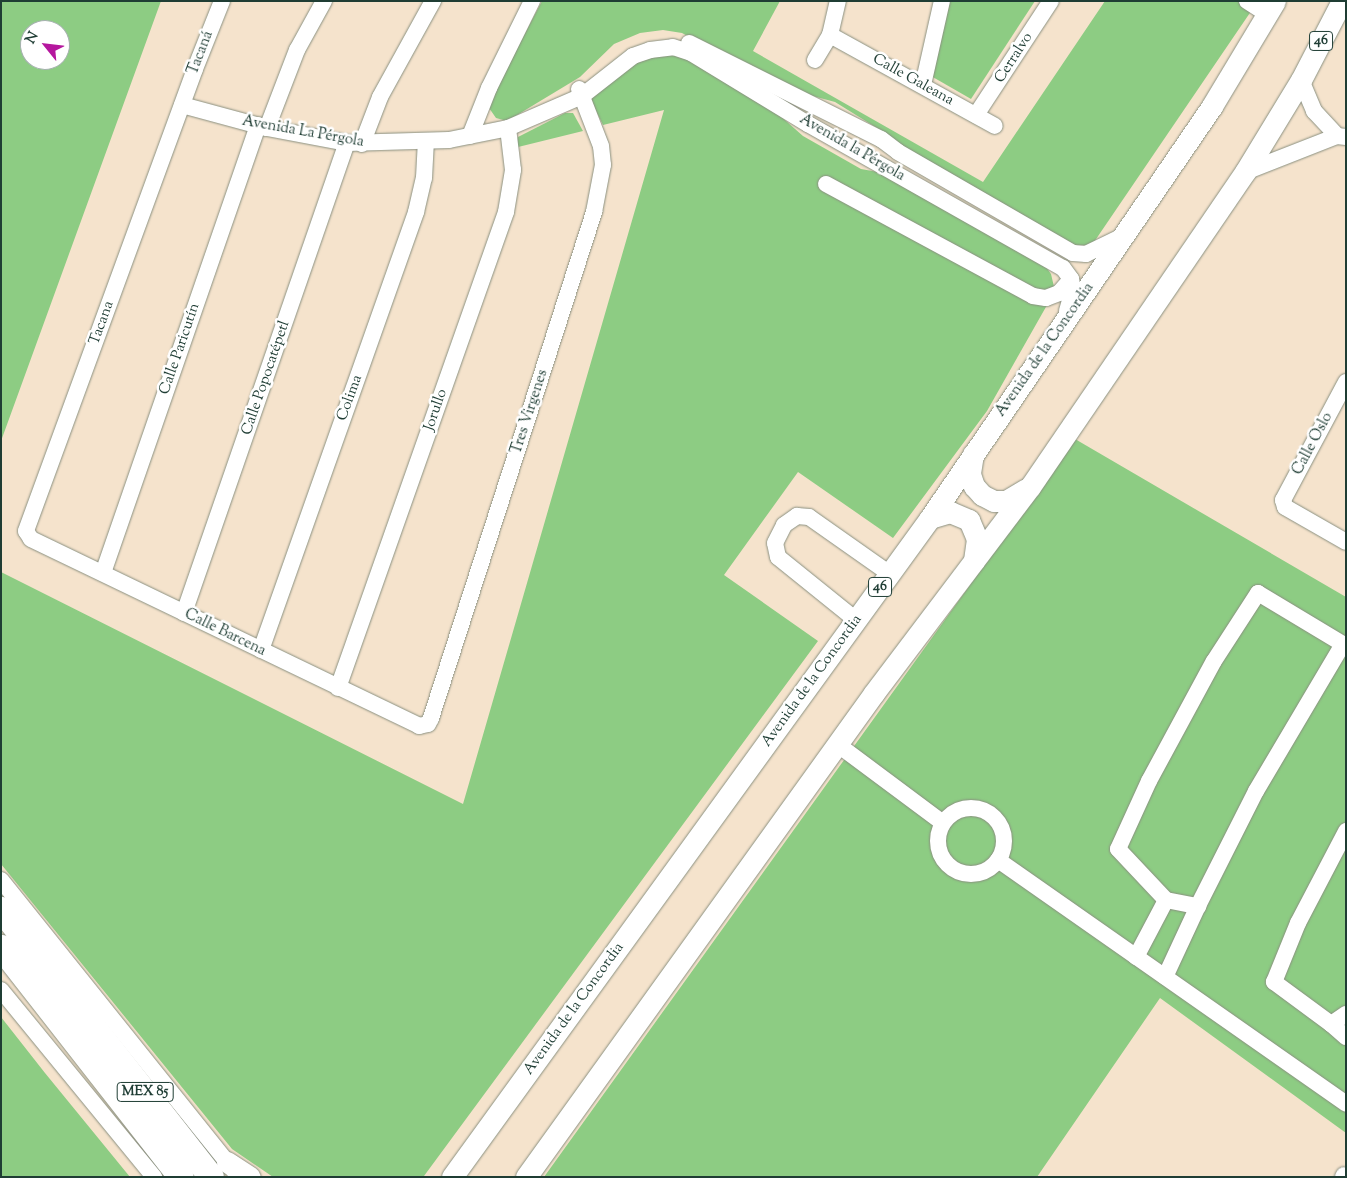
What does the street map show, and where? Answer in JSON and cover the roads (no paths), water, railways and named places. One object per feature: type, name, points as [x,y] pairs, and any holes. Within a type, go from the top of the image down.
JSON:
[{"type":"highway","name":"MEX 85","points":[[1,909],[182,1177]]},
{"type":"highway","name":"MEX 85","points":[[1,947],[37,991],[71,1015],[226,1172]]},
{"type":"highway","points":[[1,966],[37,991]]},
{"type":"main road","name":"46","points":[[526,1177],[837,744],[1030,487],[1245,172],[1301,80],[1342,1]]},
{"type":"main road","name":"Avenida de la Concordia","points":[[452,1177],[930,518],[975,449],[1059,332],[1212,106],[1271,8]]},
{"type":"main road","points":[[975,449],[970,474],[974,486],[982,495],[994,501],[1006,501],[1030,487]]},
{"type":"main road","points":[[930,518],[950,512],[969,520],[977,539],[974,561]]},
{"type":"main road","points":[[442,1177],[466,1159]]},
{"type":"main road","points":[[226,1172],[250,1177]]},
{"type":"street","name":"Tacaná","points":[[182,106],[222,1]]},
{"type":"street","name":"Calle Paricutín","points":[[103,574],[262,127],[297,50],[324,1]]},
{"type":"street","name":"Calle Popocatépetl","points":[[184,613],[355,144],[433,1]]},
{"type":"street","points":[[815,60],[830,35],[838,1]]},
{"type":"street","points":[[922,85],[942,1]]},
{"type":"street","name":"Cerralvo","points":[[976,115],[1051,1]]},
{"type":"street","points":[[1247,1],[1271,8]]},
{"type":"street","points":[[470,136],[489,88],[531,2]]},
{"type":"street","name":"Calle Galeana","points":[[830,35],[996,126]]},
{"type":"street","name":"Avenida la Pérgola","points":[[577,94],[632,44],[661,37],[678,38],[705,49],[881,139],[898,152],[1073,253],[1086,254],[1123,236]]},
{"type":"street","name":"Avenida la Pérgola","points":[[577,94],[633,56],[650,50],[673,47],[691,53],[790,112],[1063,268],[1071,279]]},
{"type":"street","points":[[1245,172],[1341,136],[1314,111],[1301,80]]},
{"type":"street","name":"Avenida La Pérgola","points":[[182,106],[262,127],[355,144],[426,143],[508,128],[577,94]]},
{"type":"street","name":"Tres Virgenes","points":[[419,726],[428,724],[431,718],[594,212],[603,165],[601,146],[577,94]]},
{"type":"street","points":[[790,112],[798,96]]},
{"type":"street","name":"Tacana","points":[[31,539],[27,526],[182,106]]},
{"type":"street","name":"Jorullo","points":[[338,688],[506,212],[512,170],[508,128]]},
{"type":"street","name":"Colima","points":[[261,650],[416,212],[424,178],[426,143]]},
{"type":"street","points":[[888,168],[898,152]]},
{"type":"street","points":[[826,184],[1032,296],[1046,298],[1059,293],[1071,279]]},
{"type":"street","points":[[1059,332],[1073,290],[1071,279]]},
{"type":"street","name":"Calle Oslo","points":[[1346,382],[1283,500],[1285,507],[1346,542]]},
{"type":"street","points":[[856,620],[778,557],[774,543],[784,525],[797,516],[809,516],[890,574]]},
{"type":"street","name":"Calle Barcena","points":[[31,539],[419,726]]},
{"type":"street","points":[[1166,977],[1198,906],[1256,792],[1343,644],[1258,593],[1214,661],[1149,781],[1118,849],[1166,900],[1198,906]]},
{"type":"street","points":[[837,744],[943,823]]},
{"type":"street","points":[[980,808],[990,813],[998,820],[1005,840],[998,860],[985,870],[969,874],[948,865],[938,845],[943,823],[960,809],[980,808]]},
{"type":"street","points":[[1346,831],[1298,923],[1274,982],[1346,1037]]},
{"type":"street","points":[[998,860],[1344,1099]]},
{"type":"street","points":[[1,880],[226,1172]]},
{"type":"street","points":[[1136,957],[1166,900]]},
{"type":"street","points":[[1,990],[154,1177]]},
{"type":"street","points":[[1330,1024],[1346,1014]]}]
